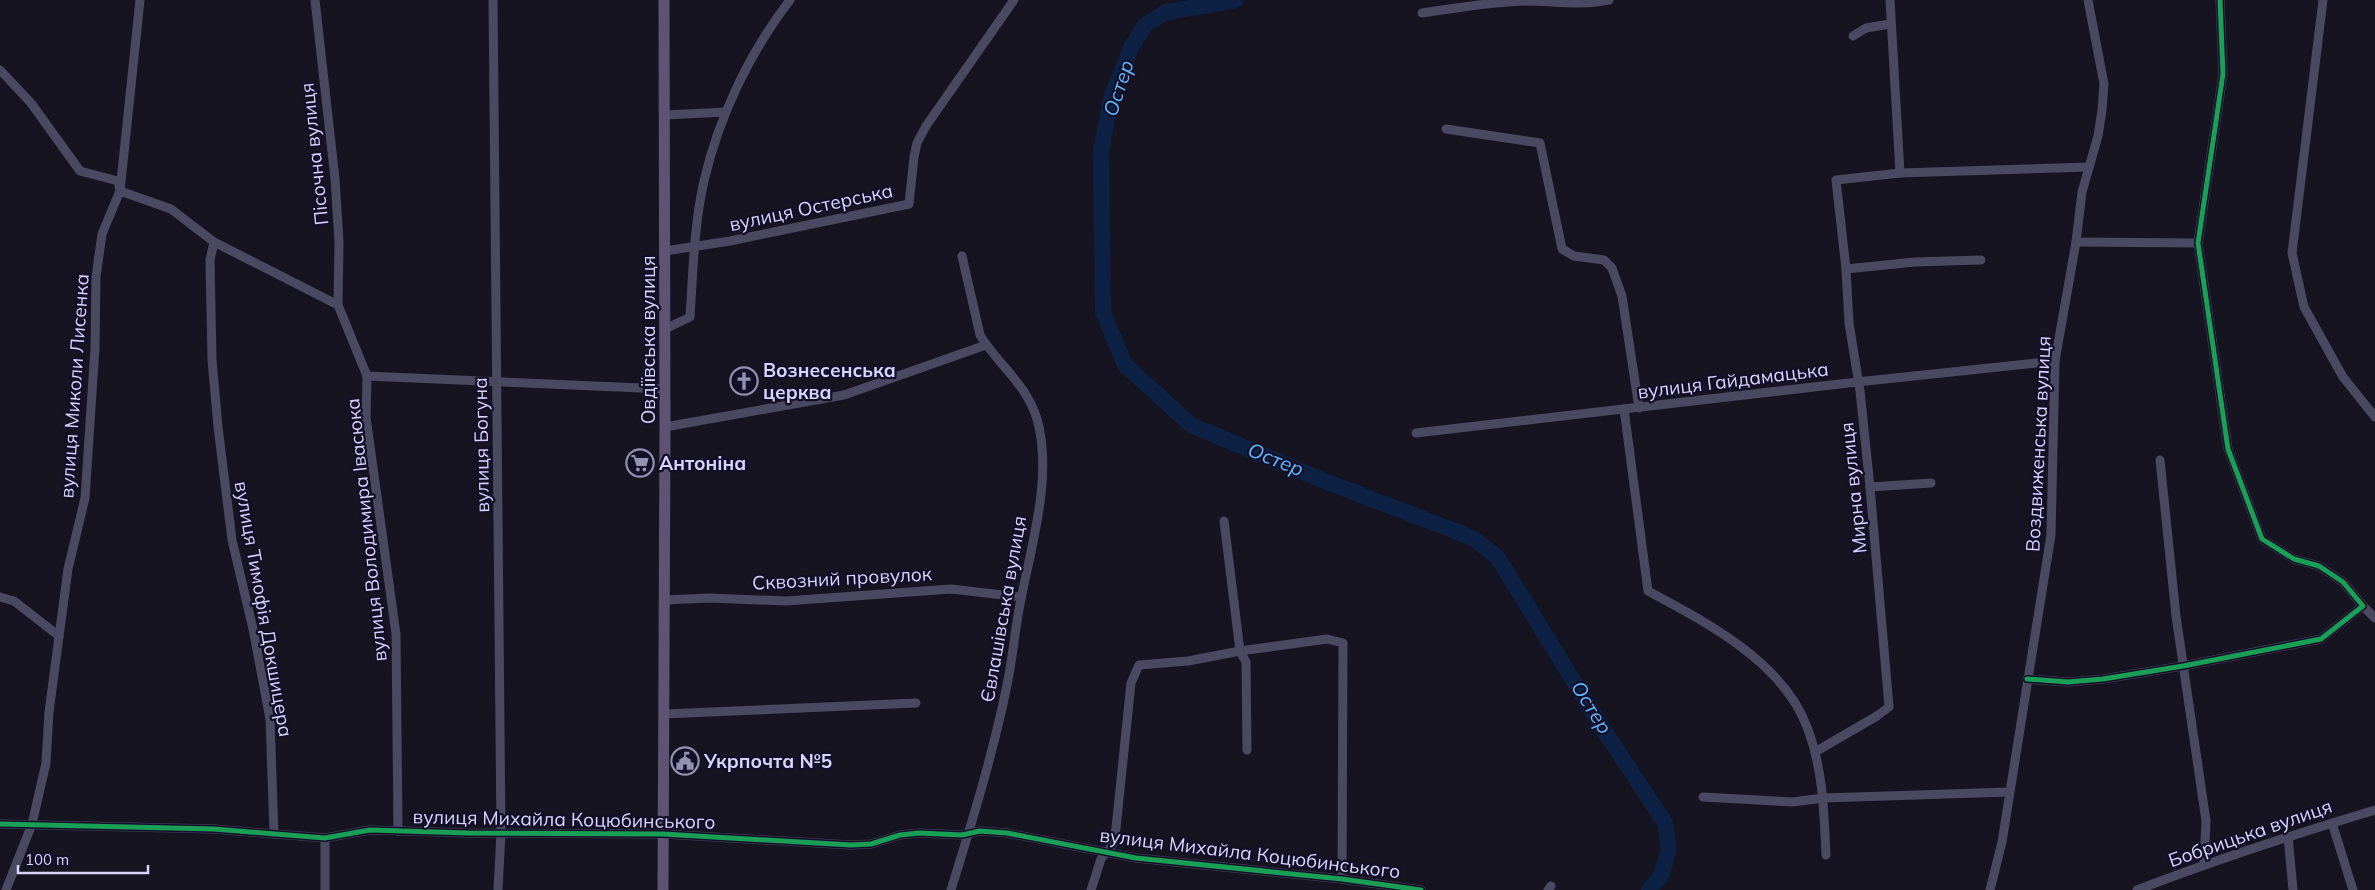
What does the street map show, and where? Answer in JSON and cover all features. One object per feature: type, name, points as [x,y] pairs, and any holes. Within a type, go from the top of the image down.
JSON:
[{"type":"main road","name":"Овдіївська вулиця","points":[[663,890],[666,251],[664,0]]},
{"type":"street","name":"вулиця Миколи Лисенка","points":[[6,890],[32,824],[46,763],[49,712],[68,569],[85,498],[95,348],[96,277],[102,234],[120,191],[140,0]]},
{"type":"street","name":"Пісочна вулиця","points":[[315,0],[335,179],[339,242],[338,305]]},
{"type":"street","name":"вулиця Богуна","points":[[492,0],[501,833],[498,890]]},
{"type":"street","points":[[665,329],[690,317],[695,247],[704,181],[716,137],[726,112],[773,22],[790,0]]},
{"type":"street","name":"вулиця Остерська","points":[[666,251],[695,247],[909,204],[914,158],[922,134],[1014,0]]},
{"type":"street","points":[[1422,13],[1494,4],[1525,2],[1570,4],[1609,0]]},
{"type":"street","points":[[1890,0],[1900,173],[2089,167]]},
{"type":"street","name":"Воздвиженська вулиця","points":[[1990,890],[2002,842],[2051,535],[2055,361],[2076,242],[2082,192],[2101,118],[2104,84],[2088,0]]},
{"type":"street","points":[[2220,0],[2223,74],[2198,243],[2228,449],[2262,539],[2294,558],[2319,566],[2344,582],[2375,618]]},
{"type":"street","points":[[2323,0],[2292,253],[2304,306],[2343,377],[2371,406],[2375,417]]},
{"type":"street","points":[[1853,36],[1866,28],[1890,24]]},
{"type":"street","points":[[0,70],[31,103],[80,171],[118,181],[120,191],[171,209],[214,242],[338,305],[367,376],[664,389]]},
{"type":"street","points":[[666,114],[726,112]]},
{"type":"street","points":[[1446,129],[1540,143],[1562,249],[1574,256],[1604,260],[1612,268],[1622,296],[1639,408]]},
{"type":"street","name":"Мирна вулиця","points":[[1815,752],[1877,716],[1889,706],[1870,487],[1849,323],[1846,269],[1836,180],[1900,173]]},
{"type":"street","name":"вулиця Тимофія Докшицера","points":[[214,242],[210,270],[212,360],[218,427],[232,540],[253,629],[270,719],[274,833]]},
{"type":"street","points":[[2076,242],[2198,243]]},
{"type":"street","name":"Євлашівська вулиця","points":[[951,890],[1006,692],[1021,597],[1029,566],[1039,503],[1041,438],[1036,417],[1028,397],[1014,375],[986,345],[980,335],[962,256]]},
{"type":"street","points":[[1846,269],[1915,262],[1981,260]]},
{"type":"street","points":[[665,427],[844,395],[986,345]]},
{"type":"street","name":"вулиця Гайдамацька","points":[[1416,433],[2055,361]]},
{"type":"street","name":"вулиця Володимира Івасюка","points":[[367,376],[366,417],[396,634],[398,831]]},
{"type":"street","points":[[1624,410],[1648,591],[1727,636],[1753,657],[1795,702],[1807,726],[1815,752],[1824,798],[1826,855]]},
{"type":"street","points":[[2160,460],[2176,616],[2206,821],[2204,864]]},
{"type":"street","points":[[1870,487],[1931,483]]},
{"type":"street","points":[[1224,521],[1240,651],[1246,662],[1246,750]]},
{"type":"street","name":"Сквозний провулок","points":[[664,600],[710,598],[786,600],[951,589],[1021,597]]},
{"type":"street","points":[[0,597],[14,601],[59,636]]},
{"type":"street","points":[[2027,679],[2068,682],[2183,666],[2321,639],[2363,606]]},
{"type":"street","points":[[1091,890],[1101,859],[1113,844],[1131,683],[1139,665],[1188,661],[1240,651],[1327,639],[1343,643],[1342,879]]},
{"type":"street","points":[[664,714],[916,703]]},
{"type":"street","points":[[1703,797],[1792,802],[1824,798],[2009,792]]},
{"type":"street","name":"Бобрицька вулиця","points":[[2137,890],[2204,864],[2375,810]]},
{"type":"street","points":[[2332,823],[2353,890]]},
{"type":"street","name":"вулиця Михайла Коцюбинського","points":[[0,824],[214,828],[325,838],[370,830],[663,834],[851,845],[871,844],[900,835],[968,834],[980,831],[1007,832],[1154,860],[1342,879],[1421,890]]},
{"type":"street","points":[[2288,836],[2293,890]]},
{"type":"street","points":[[325,838],[325,890]]},
{"type":"waterway","name":"Остер","points":[[1236,0],[1166,12],[1145,25],[1131,48],[1111,98],[1101,151],[1103,312],[1125,365],[1191,425],[1322,480],[1473,538],[1498,558],[1603,729],[1665,823],[1669,848],[1662,874],[1649,890]]},
{"type":"cycle path","points":[[2027,679],[2068,682],[2103,679],[2183,666],[2321,639],[2363,606],[2343,582],[2319,566],[2294,559],[2262,539],[2228,449],[2198,243],[2223,74],[2220,0]]},
{"type":"cycle path","points":[[0,824],[214,829],[325,838],[370,830],[468,833],[663,834],[851,845],[871,844],[900,835],[919,833],[962,835],[980,831],[1007,833],[1136,858],[1342,879],[1421,890]]},
{"type":"place","name":"Вознесенська церква","points":[[744,381]]},
{"type":"place","name":"Антоніна","points":[[640,463]]},
{"type":"place","name":"Укрпочта №5","points":[[685,761]]}]
